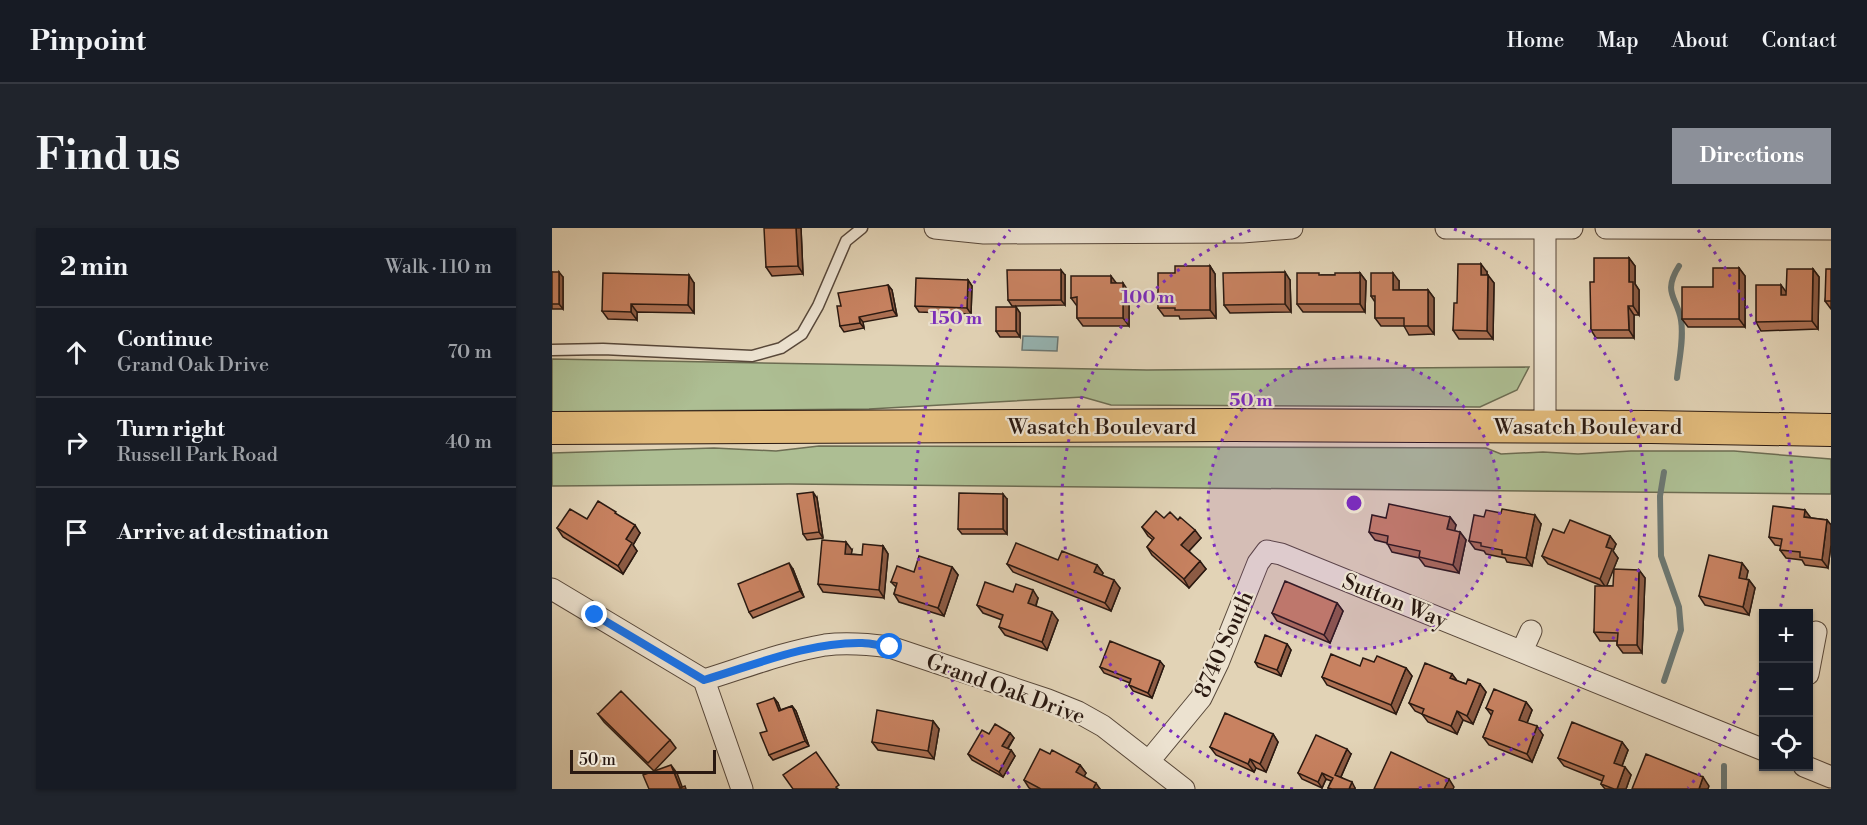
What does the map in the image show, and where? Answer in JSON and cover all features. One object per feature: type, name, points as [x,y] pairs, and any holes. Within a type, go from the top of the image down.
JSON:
[{"type":"main road","name":"Wasatch Boulevard","points":[[552,428],[1234,425],[1831,430]]},
{"type":"street","points":[[935,228],[984,233],[1242,232],[1280,228]]},
{"type":"street","points":[[1446,228],[1572,228]]},
{"type":"street","points":[[1545,228],[1545,426]]},
{"type":"street","points":[[1606,228],[1831,229]]},
{"type":"street","name":"Sutton Way","points":[[1267,551],[1281,554],[1759,748]]},
{"type":"street","name":"8740 South","points":[[1149,761],[1201,698],[1218,663],[1258,563],[1267,551]]},
{"type":"street","points":[[552,590],[704,680],[742,789]]},
{"type":"street","points":[[1522,651],[1531,631]]},
{"type":"street","points":[[1811,663],[1816,632]]},
{"type":"street","name":"Grand Oak Drive","points":[[704,680],[780,656],[825,645],[863,643],[890,647],[1078,712],[1103,726],[1184,789]]},
{"type":"street","points":[[1813,770],[1831,777]]},
{"type":"lane","points":[[552,350],[603,349],[752,356],[781,348],[802,334],[818,306],[846,241],[862,228]]},
{"type":"green space","points":[[552,359],[1147,370],[1529,367],[1517,390],[1480,407],[1111,405],[1083,397],[869,409],[552,412]]},
{"type":"green space","points":[[819,446],[1486,448],[1501,454],[1734,451],[1831,459],[1831,494],[789,484],[552,486],[552,453],[714,448],[776,451]]},
{"type":"water","points":[[1023,336],[1058,337],[1057,351],[1022,350]]},
{"type":"building","points":[[764,228],[796,228],[798,266],[766,267]]},
{"type":"building","points":[[1594,258],[1629,258],[1629,282],[1633,282],[1633,306],[1628,306],[1629,330],[1591,330],[1590,282],[1594,282]]},
{"type":"building","points":[[1458,264],[1481,264],[1481,275],[1488,275],[1487,331],[1453,330],[1454,303],[1457,303]]},
{"type":"building","points":[[1175,266],[1210,266],[1210,310],[1158,308],[1158,273],[1175,273]]},
{"type":"building","points":[[1713,268],[1739,268],[1739,319],[1682,319],[1682,287],[1713,287]]},
{"type":"building","points":[[1787,269],[1813,269],[1812,321],[1756,322],[1756,285],[1781,285],[1781,295],[1786,295]]},
{"type":"building","points":[[1826,269],[1831,269],[1831,301],[1825,301]]},
{"type":"building","points":[[1007,270],[1061,270],[1061,300],[1008,300]]},
{"type":"building","points":[[552,272],[559,272],[559,304],[552,304]]},
{"type":"building","points":[[1285,272],[1285,304],[1224,305],[1223,273]]},
{"type":"building","points":[[603,273],[689,275],[688,305],[631,304],[631,312],[602,311]]},
{"type":"building","points":[[1297,273],[1335,275],[1335,273],[1360,273],[1360,304],[1297,304]]},
{"type":"building","points":[[1371,273],[1393,273],[1393,290],[1428,290],[1428,326],[1404,326],[1404,318],[1375,318],[1375,296],[1371,296]]},
{"type":"building","points":[[1071,276],[1111,276],[1111,283],[1123,283],[1123,318],[1077,318],[1077,297],[1071,298]]},
{"type":"building","points":[[916,278],[968,280],[967,308],[915,306]]},
{"type":"building","points":[[888,285],[893,310],[859,317],[860,323],[840,326],[837,306],[841,306],[838,293]]},
{"type":"building","points":[[996,307],[1016,307],[1016,331],[996,331]]},
{"type":"building","points":[[813,492],[819,532],[803,534],[797,494]]},
{"type":"building","points":[[959,493],[1003,494],[1003,529],[958,529]]},
{"type":"building","points":[[598,501],[635,525],[626,539],[632,543],[618,566],[557,528],[570,509],[587,519]]},
{"type":"building","points":[[1389,504],[1450,517],[1447,529],[1460,532],[1453,565],[1419,557],[1420,551],[1387,544],[1388,536],[1369,532],[1372,515],[1386,518]]},
{"type":"building","points":[[1773,506],[1805,510],[1804,517],[1827,520],[1822,560],[1800,557],[1800,552],[1780,550],[1782,539],[1769,537]]},
{"type":"building","points":[[1502,509],[1535,515],[1526,558],[1502,554],[1502,550],[1469,541],[1474,515],[1484,517],[1486,510],[1501,513]]},
{"type":"building","points":[[1156,511],[1164,518],[1170,512],[1178,520],[1180,517],[1195,530],[1181,545],[1200,561],[1184,579],[1147,547],[1154,538],[1142,527]]},
{"type":"building","points":[[1570,520],[1610,536],[1606,547],[1612,549],[1600,579],[1542,556],[1553,529],[1564,533]]},
{"type":"building","points":[[822,540],[846,542],[845,554],[862,555],[863,544],[883,546],[879,590],[818,584]]},
{"type":"building","points":[[1016,543],[1058,560],[1062,551],[1097,565],[1094,572],[1114,580],[1105,603],[1007,564]]},
{"type":"building","points":[[1709,555],[1742,563],[1739,578],[1749,580],[1743,607],[1699,596]]},
{"type":"building","points":[[919,556],[952,567],[938,608],[894,594],[897,583],[891,582],[897,566],[914,572]]},
{"type":"building","points":[[789,563],[800,591],[749,612],[738,584]]},
{"type":"building","points":[[1614,569],[1639,570],[1637,645],[1617,645],[1618,633],[1594,632],[1595,586],[1613,586]]},
{"type":"building","points":[[1285,581],[1337,603],[1324,635],[1272,613]]},
{"type":"building","points":[[985,582],[1013,592],[1016,584],[1033,590],[1028,603],[1052,612],[1042,642],[999,627],[1003,615],[977,605]]},
{"type":"building","points":[[1265,635],[1287,644],[1277,670],[1255,662]]},
{"type":"building","points":[[1110,641],[1160,661],[1148,693],[1129,685],[1131,679],[1100,667]]},
{"type":"building","points":[[1331,654],[1360,666],[1363,658],[1374,662],[1377,656],[1406,668],[1391,705],[1322,677]]},
{"type":"building","points":[[1425,663],[1452,674],[1450,678],[1466,684],[1468,679],[1480,684],[1467,716],[1457,711],[1451,726],[1422,714],[1424,709],[1409,703]]},
{"type":"building","points":[[1494,689],[1526,702],[1519,720],[1537,726],[1527,754],[1483,737],[1493,711],[1486,708]]},
{"type":"building","points":[[621,691],[670,740],[648,763],[598,714]]},
{"type":"building","points":[[774,698],[779,711],[792,706],[805,741],[769,755],[760,733],[767,731],[757,704]]},
{"type":"building","points":[[877,710],[933,721],[928,751],[872,742]]},
{"type":"building","points":[[1225,713],[1273,734],[1260,764],[1250,759],[1248,764],[1210,747]]},
{"type":"building","points":[[1572,722],[1622,742],[1614,763],[1625,767],[1617,789],[1601,784],[1604,776],[1558,758]]},
{"type":"building","points":[[995,724],[1010,733],[1002,746],[1011,750],[999,772],[968,754],[982,730],[989,734]]},
{"type":"building","points":[[1316,735],[1347,749],[1335,775],[1352,782],[1349,789],[1328,788],[1333,778],[1322,773],[1318,782],[1298,773]]},
{"type":"building","points":[[1040,749],[1050,754],[1052,750],[1080,765],[1076,772],[1096,783],[1093,789],[1041,789],[1024,780]]},
{"type":"building","points":[[816,752],[839,785],[836,787],[838,789],[793,789],[783,775]]},
{"type":"building","points":[[1391,752],[1449,779],[1444,789],[1374,789]]},
{"type":"building","points":[[1646,754],[1703,777],[1699,789],[1632,789]]},
{"type":"building","points":[[671,765],[680,788],[685,786],[686,789],[649,789],[643,775]]},
{"type":"waterway","points":[[1677,378],[1682,327],[1671,289],[1679,266]]},
{"type":"waterway","points":[[1664,472],[1660,496],[1661,556],[1679,607],[1681,630],[1664,681]]},
{"type":"waterway","points":[[1724,766],[1724,789]]},
{"type":"route","points":[[595,615],[704,680],[780,656],[825,645],[863,643],[890,647]]}]
